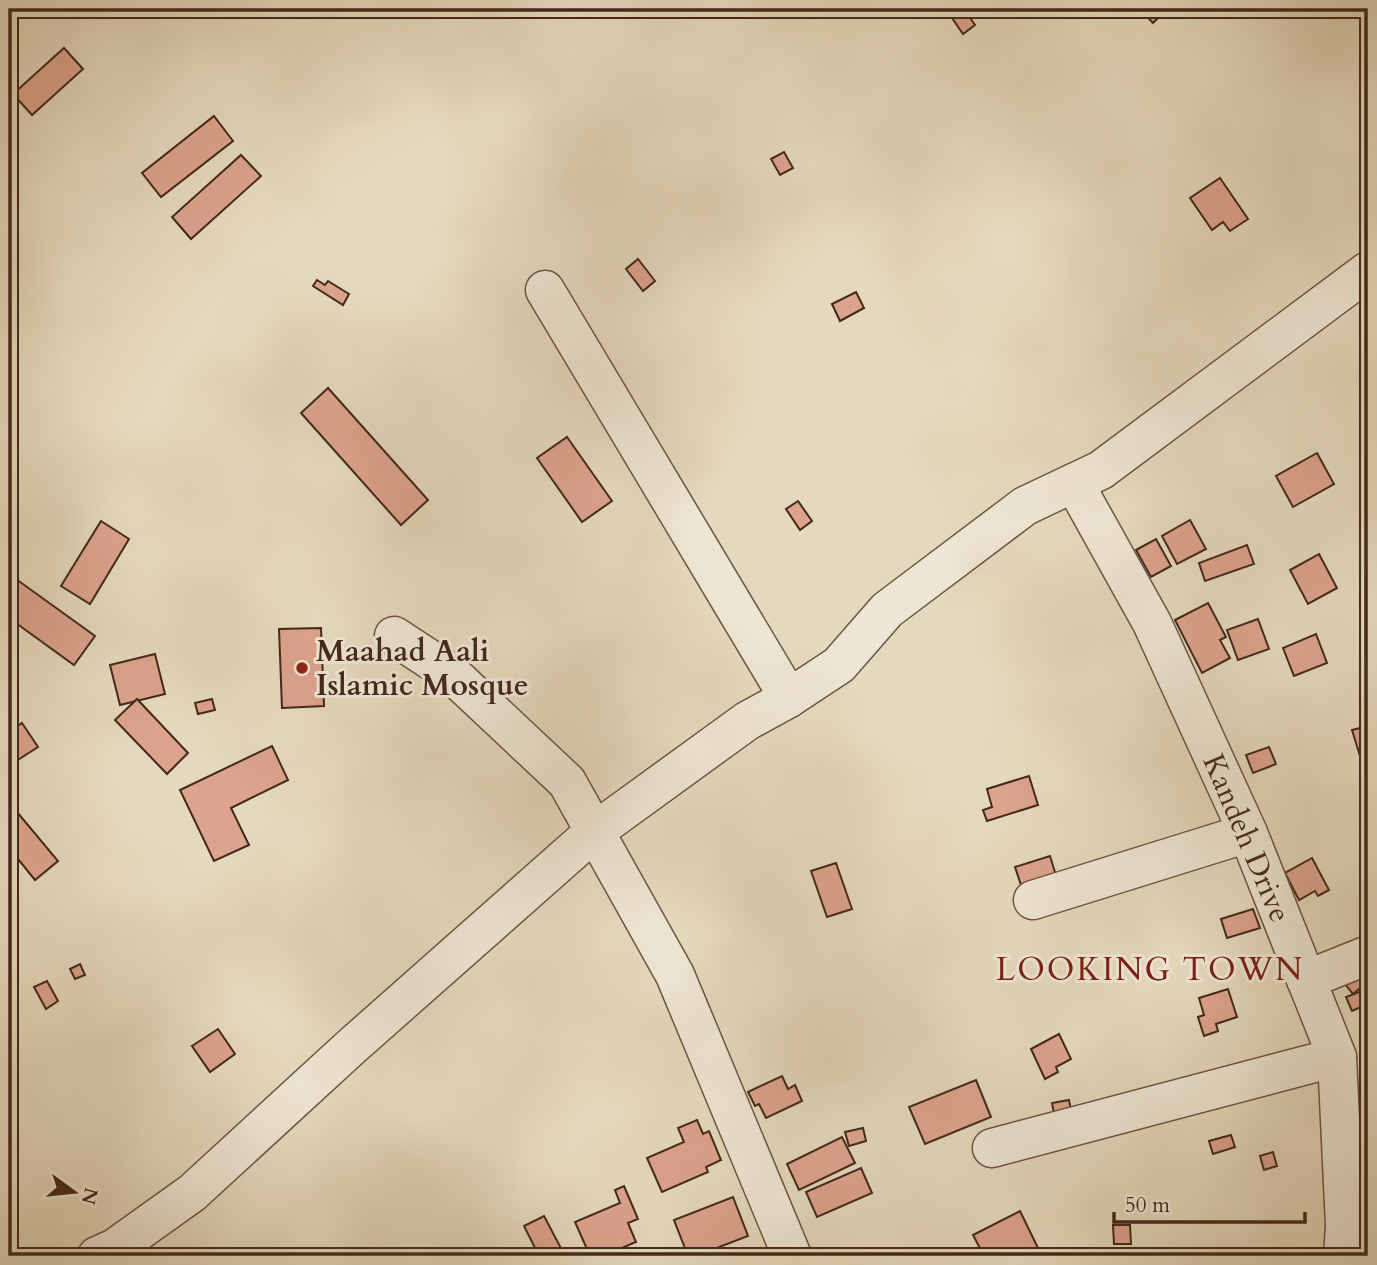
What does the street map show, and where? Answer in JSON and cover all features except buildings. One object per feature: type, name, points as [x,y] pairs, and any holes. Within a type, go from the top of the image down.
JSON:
[{"type":"street","points":[[97,1256],[115,1248],[192,1193],[351,1047],[594,832],[747,721],[789,698],[839,665],[887,610],[1025,506],[1101,470],[1368,271]]},
{"type":"street","points":[[545,289],[789,698]]},
{"type":"street","name":"Kandeh Drive","points":[[1074,483],[1152,623],[1248,833],[1337,1057],[1352,1234]]},
{"type":"street","points":[[394,636],[452,674],[566,782],[675,975],[792,1256]]},
{"type":"street","points":[[1033,900],[1248,833]]},
{"type":"street","points":[[1306,980],[1368,955]]},
{"type":"street","points":[[992,1148],[1337,1057]]},
{"type":"place","name":"Maahad Aali Islamic Mosque","points":[[302,668]]},
{"type":"district","name":"LOOKING TOWN","points":[[1150,969]]}]
